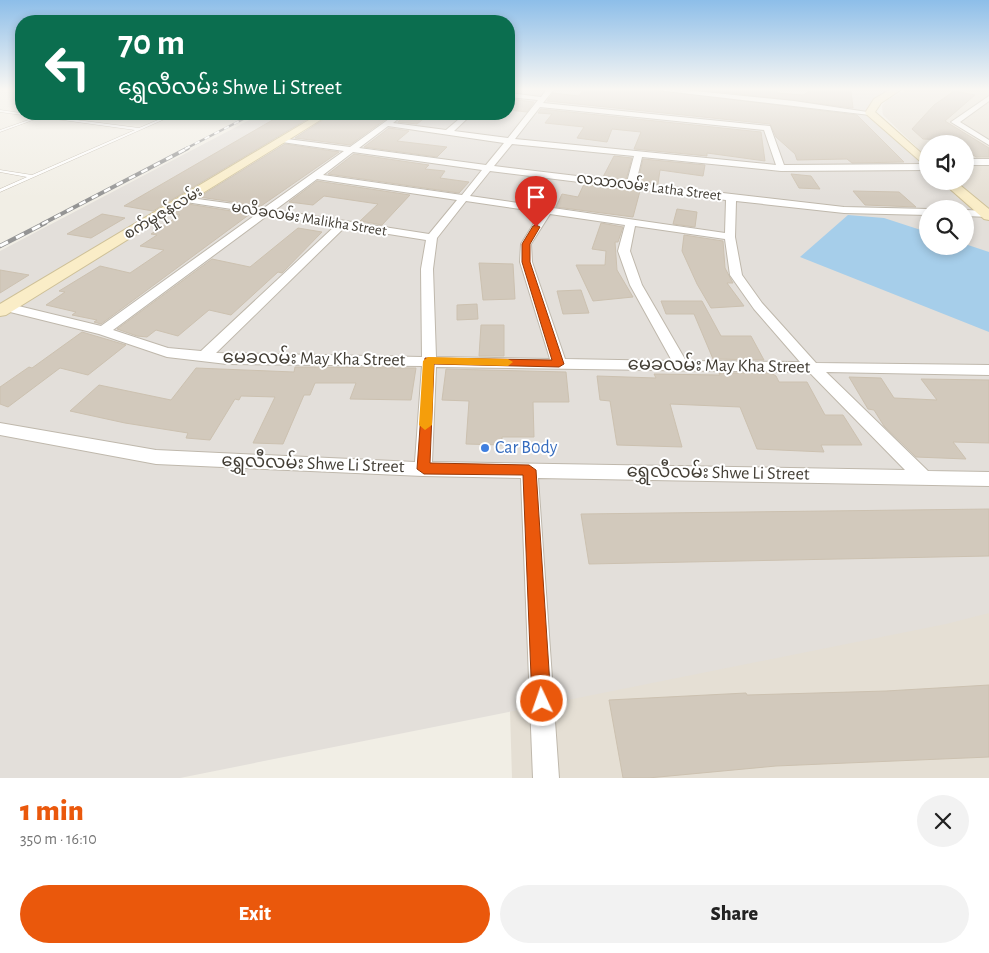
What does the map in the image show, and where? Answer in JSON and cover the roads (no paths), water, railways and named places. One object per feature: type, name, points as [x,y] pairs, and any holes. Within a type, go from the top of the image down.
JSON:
[{"type":"street","name":"စက်မှုဇုန်လမ်း","points":[[3,309],[306,125]]},
{"type":"street","points":[[102,331],[384,125]]},
{"type":"street","points":[[396,125],[510,141],[781,168],[919,163]]},
{"type":"street","points":[[448,132],[456,125]]},
{"type":"street","points":[[424,469],[428,361],[427,269],[432,238],[522,125]]},
{"type":"street","points":[[744,125],[767,128],[781,168]]},
{"type":"street","points":[[884,125],[919,157]]},
{"type":"street","points":[[960,125],[989,143]]},
{"type":"street","points":[[978,136],[989,136]]},
{"type":"street","name":"လသာလမ်း Latha Street","points":[[282,140],[489,168],[844,210],[919,212]]},
{"type":"street","points":[[631,185],[639,154]]},
{"type":"street","points":[[974,162],[989,162]]},
{"type":"street","points":[[314,176],[730,237]]},
{"type":"street","points":[[959,190],[988,215]]},
{"type":"street","points":[[731,197],[730,237],[736,275],[758,306],[813,368],[923,478]]},
{"type":"street","name":"မလိခလမ်း Malikha Street","points":[[186,199],[432,238]]},
{"type":"street","points":[[546,210],[526,244],[526,262],[559,364]]},
{"type":"street","points":[[974,214],[988,215]]},
{"type":"street","points":[[631,223],[624,251],[636,285],[682,366]]},
{"type":"street","points":[[205,356],[343,224]]},
{"type":"street","name":"မေခလမ်း May Kha Street","points":[[3,309],[102,331],[168,352],[227,359],[989,370]]},
{"type":"street","name":"ရွှေလီလမ်း Shwe Li Street","points":[[0,429],[156,457],[424,469],[989,479]]},
{"type":"street","points":[[529,470],[546,778]]},
{"type":"lane","points":[[0,131],[16,125]]},
{"type":"lane","points":[[113,125],[141,129]]},
{"type":"lane","points":[[0,191],[149,125]]},
{"type":"lane","points":[[0,172],[34,177]]},
{"type":"water","points":[[848,215],[884,218],[919,229],[919,255],[974,255],[974,247],[989,252],[989,332],[800,257]]},
{"type":"railway","points":[[185,149],[231,125]]},
{"type":"railway","points":[[42,224],[188,148]]},
{"type":"railway","points":[[0,246],[45,223]]},
{"type":"place","name":"Car B0dy","points":[[485,448]]}]
